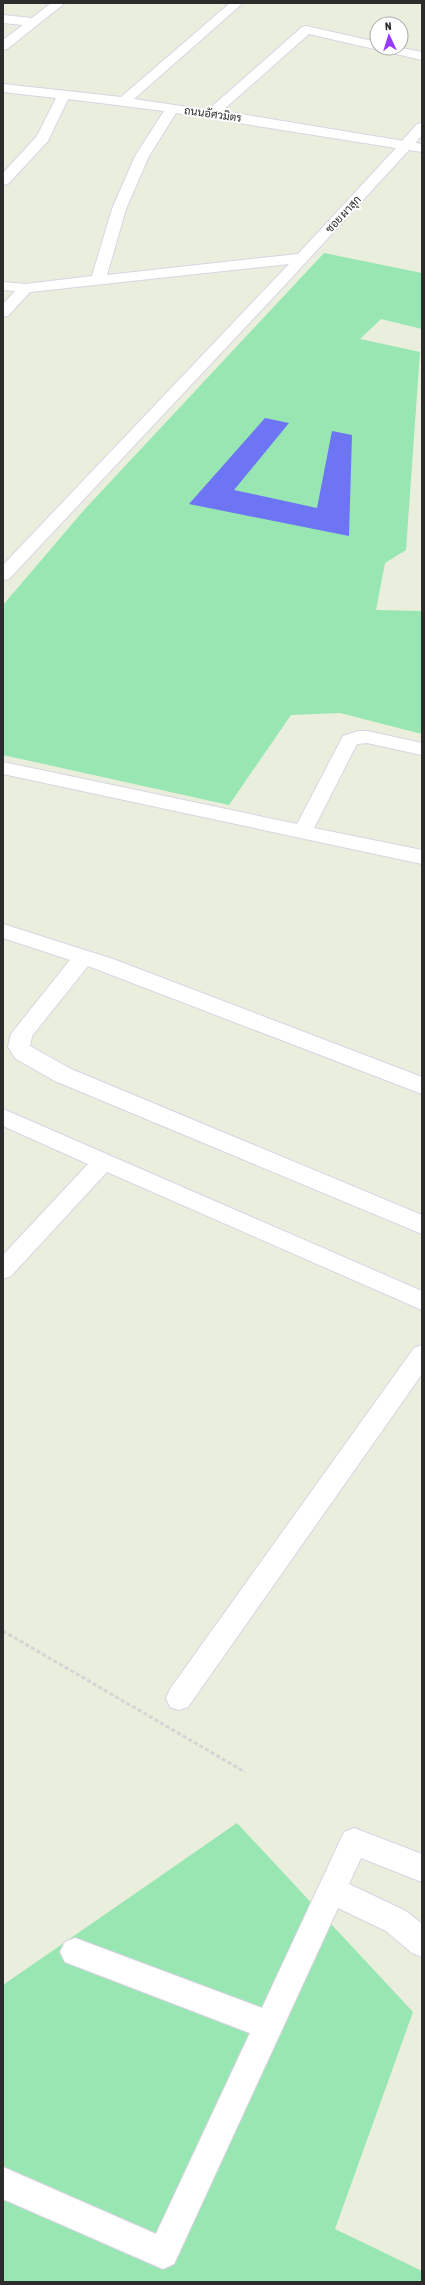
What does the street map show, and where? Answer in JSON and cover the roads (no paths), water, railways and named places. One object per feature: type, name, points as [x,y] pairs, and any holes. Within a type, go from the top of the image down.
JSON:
[{"type":"street","points":[[3,46],[59,3]]},
{"type":"street","points":[[124,101],[237,3]]},
{"type":"street","points":[[3,19],[34,22]]},
{"type":"street","points":[[211,114],[306,30],[369,44]]},
{"type":"street","points":[[409,53],[422,56]]},
{"type":"street","name":"ถนนอัศวมิตร","points":[[3,88],[124,101],[422,148]]},
{"type":"street","points":[[3,181],[43,138],[64,94]]},
{"type":"street","points":[[98,280],[119,209],[142,156],[172,108]]},
{"type":"street","name":"ซอย ผาสุก","points":[[3,575],[279,283],[422,127]]},
{"type":"street","points":[[3,286],[26,288],[302,258]]},
{"type":"street","points":[[3,313],[26,288]]},
{"type":"street","points":[[302,833],[350,740],[358,737],[367,737],[422,749]]},
{"type":"street","points":[[3,768],[302,833],[422,857]]},
{"type":"street","points":[[3,931],[84,957],[422,1086]]},
{"type":"street","points":[[84,957],[22,1034],[19,1047],[24,1054],[63,1075],[422,1225]]},
{"type":"street","points":[[3,1117],[422,1301]]},
{"type":"street","points":[[3,1270],[104,1161]]},
{"type":"street","points":[[179,1698],[422,1355]]},
{"type":"street","points":[[3,2183],[164,2253],[354,1842],[422,1868]]},
{"type":"street","points":[[332,1890],[396,1921],[422,1943]]},
{"type":"street","points":[[76,1952],[269,2025]]}]
